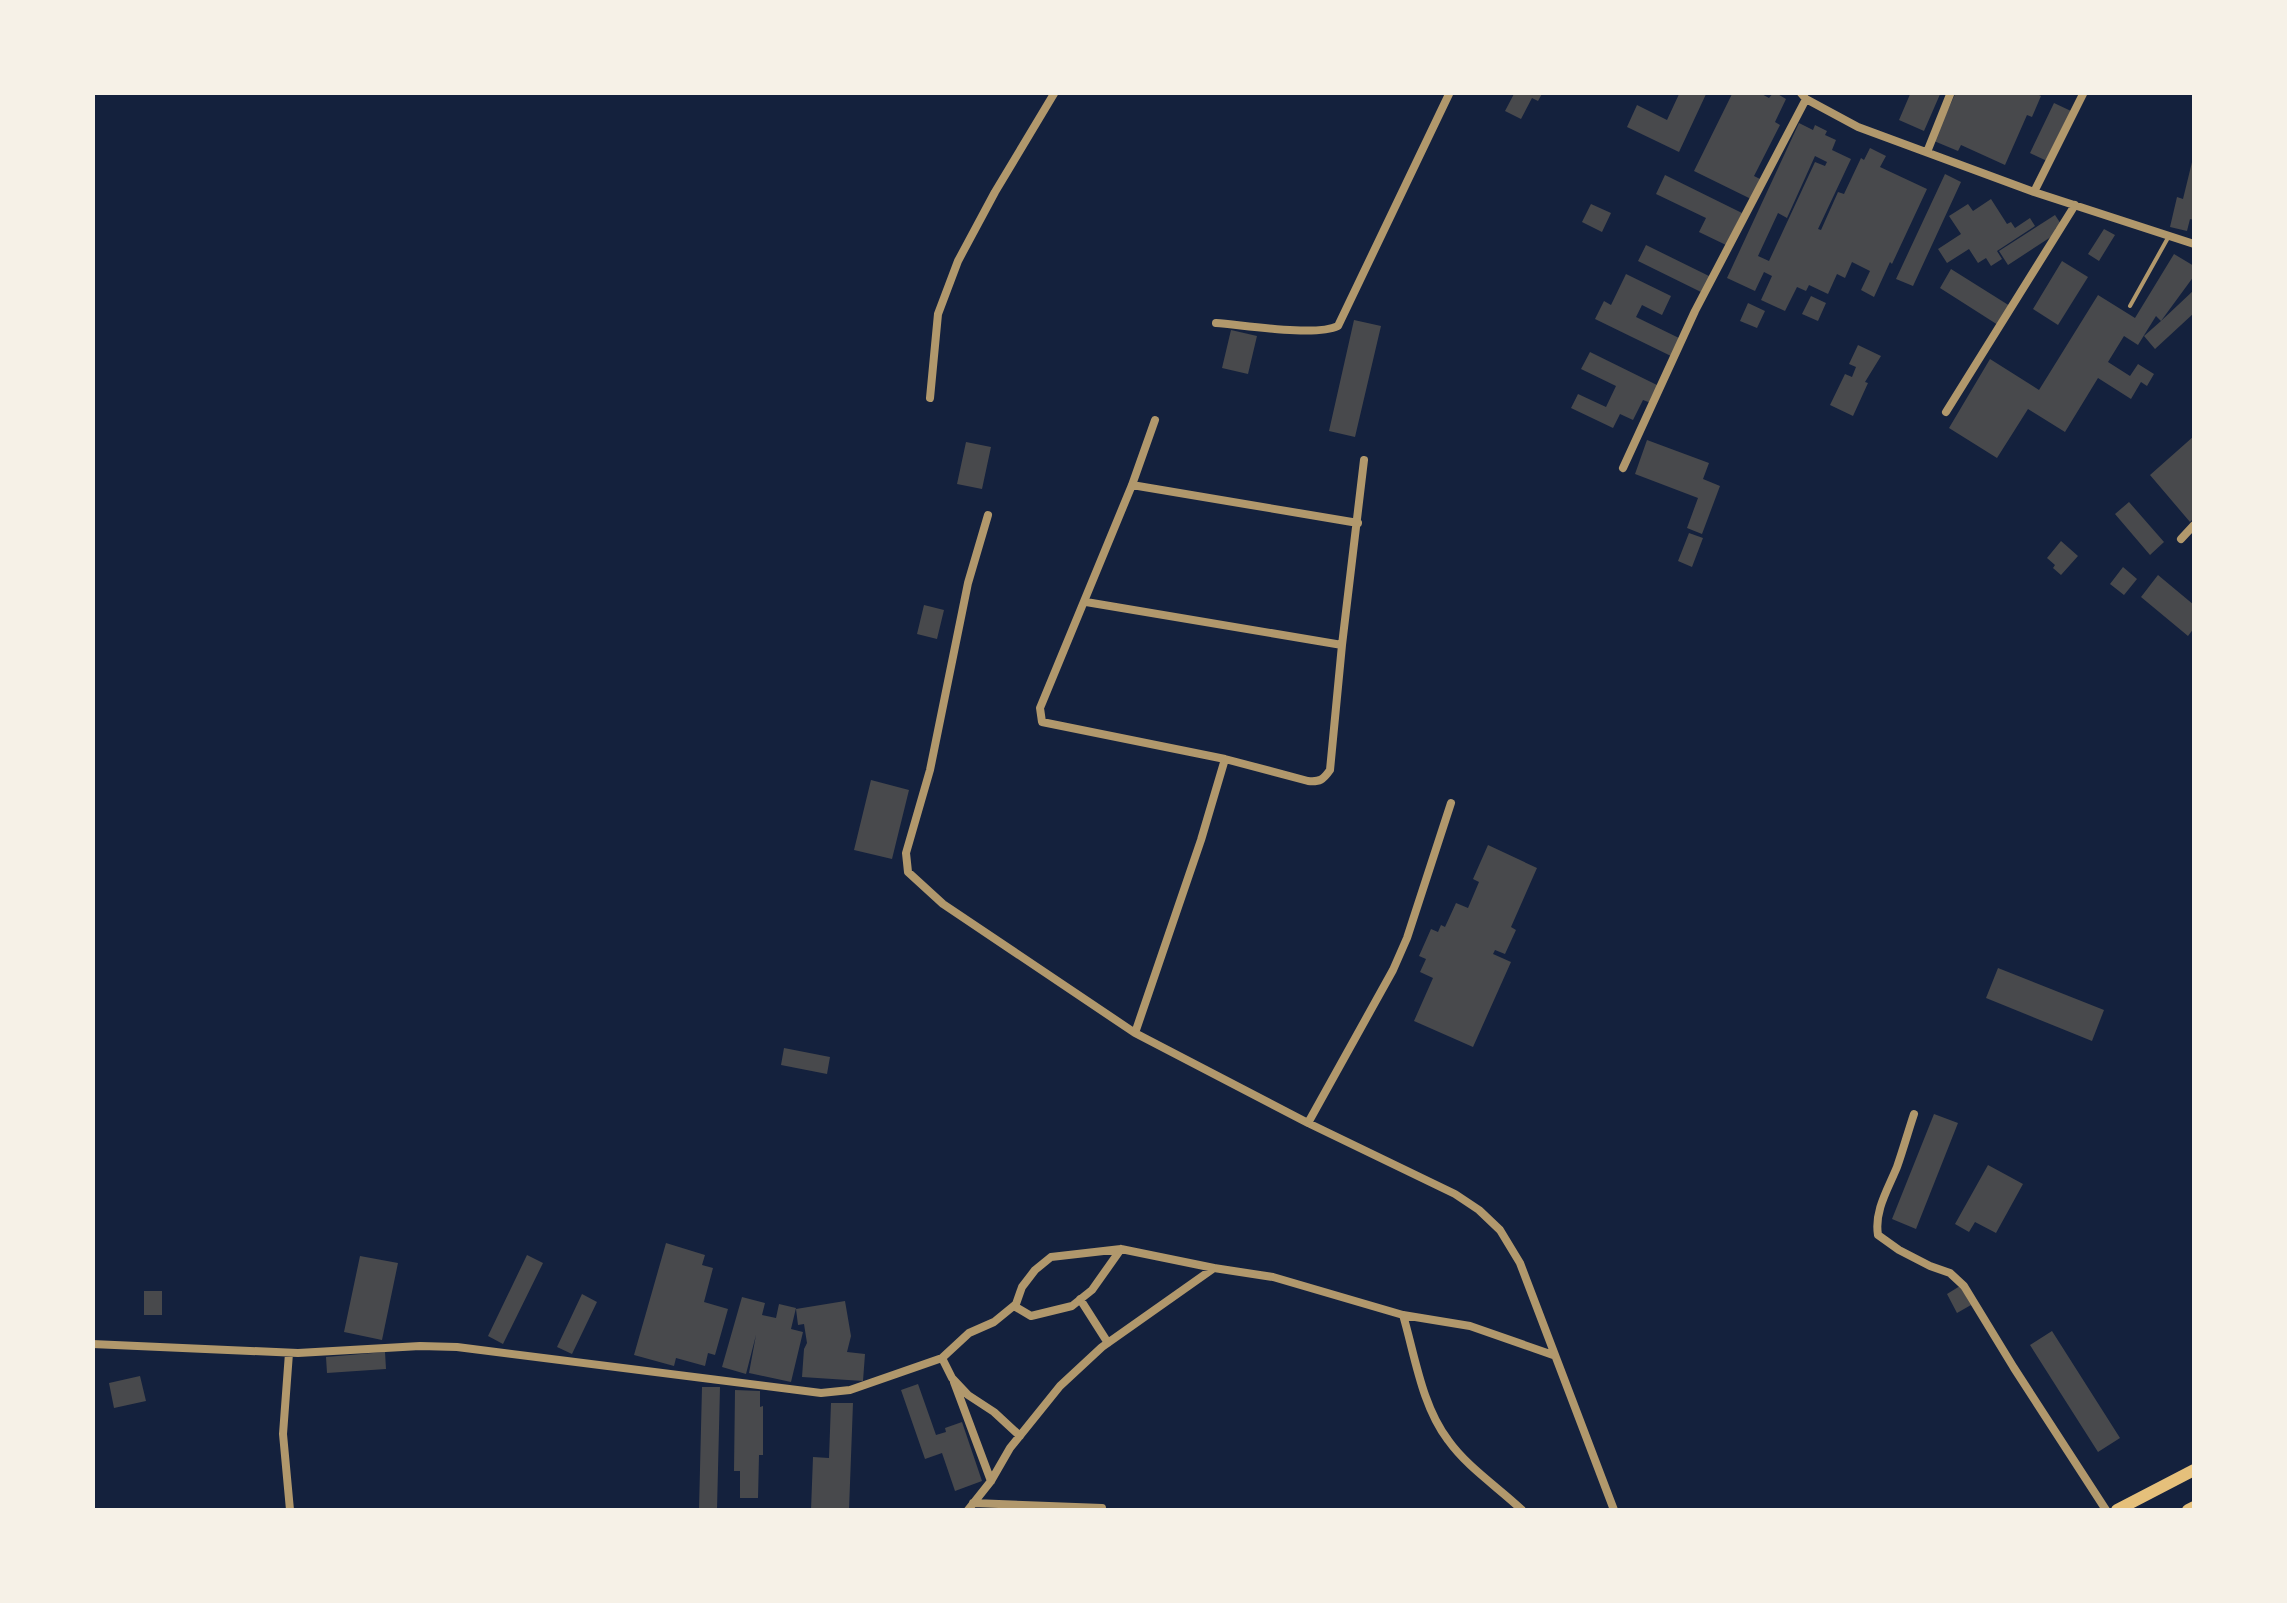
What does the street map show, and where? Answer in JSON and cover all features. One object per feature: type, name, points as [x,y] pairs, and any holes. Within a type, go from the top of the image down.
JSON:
[{"type":"main road","points":[[2117,1510],[2194,1470]]},
{"type":"street","points":[[930,398],[938,314],[958,260],[1055,92]]},
{"type":"street","points":[[1216,323],[1308,330],[1338,326],[1450,92]]},
{"type":"street","points":[[1928,152],[1952,92]]},
{"type":"street","points":[[2034,192],[2084,92]]},
{"type":"street","points":[[1623,468],[1803,96],[1858,126],[2034,192],[2194,244]]},
{"type":"street","points":[[1946,412],[2075,205]]},
{"type":"street","points":[[1155,420],[1086,602],[1040,708],[1042,722],[1226,759],[1308,781],[1324,779],[1330,770],[1364,460]]},
{"type":"street","points":[[1132,485],[1358,523]]},
{"type":"street","points":[[988,515],[968,583],[930,770],[906,853],[908,872],[942,904],[1135,1033],[1455,1194],[1479,1210],[1500,1230],[1520,1262],[1614,1510]]},
{"type":"street","points":[[2180,539],[2194,526]]},
{"type":"street","points":[[1086,602],[1342,645]]},
{"type":"street","points":[[1135,1033],[1226,759]]},
{"type":"street","points":[[1308,1123],[1408,938],[1450,803]]},
{"type":"street","points":[[1914,1114],[1881,1205],[1878,1235],[1930,1266],[1950,1272],[1964,1286],[2106,1510]]},
{"type":"street","points":[[92,1344],[289,1353],[457,1347],[821,1393],[863,1387],[942,1358],[969,1333],[994,1322],[1014,1306],[1022,1287],[1051,1256],[1121,1250],[1273,1277],[1403,1315],[1470,1326],[1553,1354]]},
{"type":"street","points":[[1014,1306],[1031,1316],[1072,1306],[1092,1290],[1121,1250]]},
{"type":"street","points":[[970,1507],[1060,1386],[1108,1343],[1214,1268]]},
{"type":"street","points":[[1080,1299],[1108,1343]]},
{"type":"street","points":[[1403,1315],[1427,1400],[1446,1439],[1522,1510]]},
{"type":"street","points":[[289,1353],[283,1434],[290,1510]]},
{"type":"street","points":[[942,1358],[991,1481]]},
{"type":"street","points":[[952,1378],[1020,1436]]},
{"type":"street","points":[[970,1507],[1102,1508]]},
{"type":"lane","points":[[2130,306],[2169,236]]},
{"type":"building","points":[[1515,92],[1543,92],[1538,101],[1532,98],[1521,119],[1505,111]]},
{"type":"building","points":[[1680,92],[1707,92],[1679,152],[1627,127],[1637,105],[1667,120]]},
{"type":"building","points":[[1733,92],[1758,92],[1769,98],[1774,92],[1786,99],[1775,122],[1780,125],[1754,176],[1760,179],[1751,199],[1694,171]]},
{"type":"building","points":[[1911,92],[1941,92],[1924,131],[1899,120]]},
{"type":"building","points":[[1956,92],[2033,92],[2041,96],[2032,117],[2027,115],[2005,165],[1961,145],[1958,151],[1934,141]]},
{"type":"building","points":[[2054,103],[2071,111],[2047,161],[2030,153]]},
{"type":"building","points":[[1799,123],[1827,131],[1825,135],[1836,140],[1832,150],[1851,159],[1818,229],[1821,230],[1838,192],[1844,194],[1870,148],[1886,156],[1880,167],[1927,189],[1874,297],[1861,290],[1870,271],[1852,262],[1845,278],[1837,274],[1828,294],[1809,285],[1806,291],[1797,287],[1785,311],[1761,300],[1772,276],[1764,272],[1755,291],[1727,278]],"holes":[[[1815,156],[1827,162],[1825,166],[1815,162],[1769,261],[1758,256],[1778,213],[1787,218]]]},
{"type":"building","points":[[2193,158],[2194,220],[2190,219],[2187,231],[2170,227],[2177,197],[2183,199]]},
{"type":"building","points":[[1945,174],[1961,182],[1913,286],[1896,279]]},
{"type":"building","points":[[1665,175],[1742,213],[1726,245],[1699,232],[1706,218],[1656,194]]},
{"type":"building","points":[[1991,199],[2007,224],[2011,222],[2015,228],[2030,218],[2035,226],[1997,251],[2002,259],[1991,266],[1986,258],[1978,263],[1969,249],[1947,263],[1938,249],[1961,234],[1949,216],[1968,204],[1973,211]]},
{"type":"building","points":[[1591,204],[1611,213],[1602,232],[1582,222]]},
{"type":"building","points":[[2055,215],[2061,224],[2055,229],[2057,233],[2008,265],[1999,251]]},
{"type":"building","points":[[2104,229],[2115,235],[2099,261],[2088,254]]},
{"type":"building","points":[[1646,245],[1711,277],[1703,293],[1638,261]]},
{"type":"building","points":[[2174,254],[2194,266],[2194,276],[2161,321],[2156,316],[2138,345],[2124,336],[2108,362],[2130,376],[2138,364],[2154,374],[2147,386],[2141,382],[2131,399],[2098,378],[2065,432],[2028,409],[1997,458],[1949,428],[1990,359],[2039,390],[2098,295],[2135,318]]},
{"type":"building","points":[[2062,261],[2088,277],[2058,325],[2033,309]]},
{"type":"building","points":[[1951,269],[2010,306],[1998,325],[1940,288]]},
{"type":"building","points":[[1626,274],[1671,296],[1662,315],[1642,305],[1636,317],[1681,339],[1673,357],[1595,319],[1604,301],[1611,305]]},
{"type":"building","points":[[2194,290],[2194,313],[2155,349],[2144,336]]},
{"type":"building","points":[[1811,296],[1826,303],[1818,321],[1802,314]]},
{"type":"building","points":[[1748,303],[1765,311],[1757,328],[1740,321]]},
{"type":"building","points":[[1354,320],[1381,326],[1355,437],[1329,431]]},
{"type":"building","points":[[1231,330],[1257,336],[1248,374],[1222,368]]},
{"type":"building","points":[[1858,345],[1881,356],[1865,382],[1868,383],[1853,416],[1830,405],[1845,374],[1852,377],[1856,367],[1849,364]]},
{"type":"building","points":[[1590,352],[1659,386],[1651,403],[1643,400],[1633,420],[1620,414],[1613,428],[1571,408],[1578,394],[1606,407],[1616,386],[1581,369]]},
{"type":"building","points":[[2194,436],[2194,518],[2190,522],[2150,475]]},
{"type":"building","points":[[1647,440],[1709,463],[1703,479],[1720,486],[1702,534],[1687,528],[1698,498],[1635,474]]},
{"type":"building","points":[[966,442],[991,447],[982,489],[957,484]]},
{"type":"building","points":[[2129,502],[2164,542],[2150,555],[2115,514]]},
{"type":"building","points":[[1689,533],[1703,538],[1692,567],[1678,561]]},
{"type":"building","points":[[2061,541],[2078,556],[2061,575],[2047,558]]},
{"type":"building","points":[[2123,567],[2137,579],[2124,595],[2110,584]]},
{"type":"building","points":[[2158,575],[2194,605],[2194,628],[2188,636],[2141,597]]},
{"type":"building","points":[[924,605],[944,610],[937,639],[917,634]]},
{"type":"building","points":[[871,780],[909,790],[892,859],[854,850]]},
{"type":"building","points":[[1488,845],[1537,868],[1511,927],[1516,930],[1505,954],[1495,950],[1493,954],[1511,962],[1473,1047],[1414,1021],[1433,978],[1420,972],[1426,959],[1419,956],[1431,929],[1438,932],[1441,925],[1445,927],[1456,903],[1468,908],[1479,882],[1473,879]]},
{"type":"building","points":[[1998,968],[2104,1010],[2092,1041],[1986,998]]},
{"type":"building","points":[[784,1048],[830,1057],[827,1074],[781,1065]]},
{"type":"building","points":[[1934,1114],[1958,1123],[1916,1229],[1892,1219]]},
{"type":"building","points":[[1988,1165],[2023,1184],[1996,1233],[1975,1222],[1969,1232],[1955,1224]]},
{"type":"building","points":[[666,1243],[705,1255],[702,1265],[713,1268],[704,1302],[728,1309],[715,1355],[708,1353],[705,1366],[676,1358],[674,1366],[634,1355]]},
{"type":"building","points":[[527,1255],[543,1263],[503,1344],[488,1336]]},
{"type":"building","points":[[360,1256],[398,1263],[382,1340],[344,1332]]},
{"type":"building","points":[[1960,1286],[1971,1305],[1957,1313],[1947,1294]]},
{"type":"building","points":[[144,1291],[162,1291],[162,1315],[144,1315]]},
{"type":"building","points":[[582,1294],[597,1302],[572,1354],[557,1347]]},
{"type":"building","points":[[742,1297],[765,1303],[762,1315],[776,1318],[779,1304],[796,1308],[791,1329],[803,1332],[791,1382],[749,1373],[756,1335],[746,1374],[722,1367]]},
{"type":"building","points":[[845,1301],[851,1336],[847,1352],[865,1354],[863,1381],[802,1377],[807,1343],[804,1324],[798,1325],[796,1309]]},
{"type":"building","points":[[2052,1331],[2120,1438],[2098,1452],[2030,1345]]},
{"type":"building","points":[[385,1352],[386,1369],[327,1373],[326,1357]]},
{"type":"building","points":[[140,1376],[146,1401],[114,1408],[109,1383]]},
{"type":"building","points":[[918,1384],[936,1435],[962,1422],[982,1481],[955,1491],[942,1453],[925,1459],[901,1390]]},
{"type":"building","points":[[702,1387],[720,1387],[717,1510],[699,1510]]},
{"type":"building","points":[[735,1390],[760,1391],[763,1455],[759,1455],[758,1498],[740,1498],[740,1471],[734,1471]]},
{"type":"building","points":[[831,1403],[853,1403],[849,1510],[811,1510],[813,1457],[829,1458]]}]
